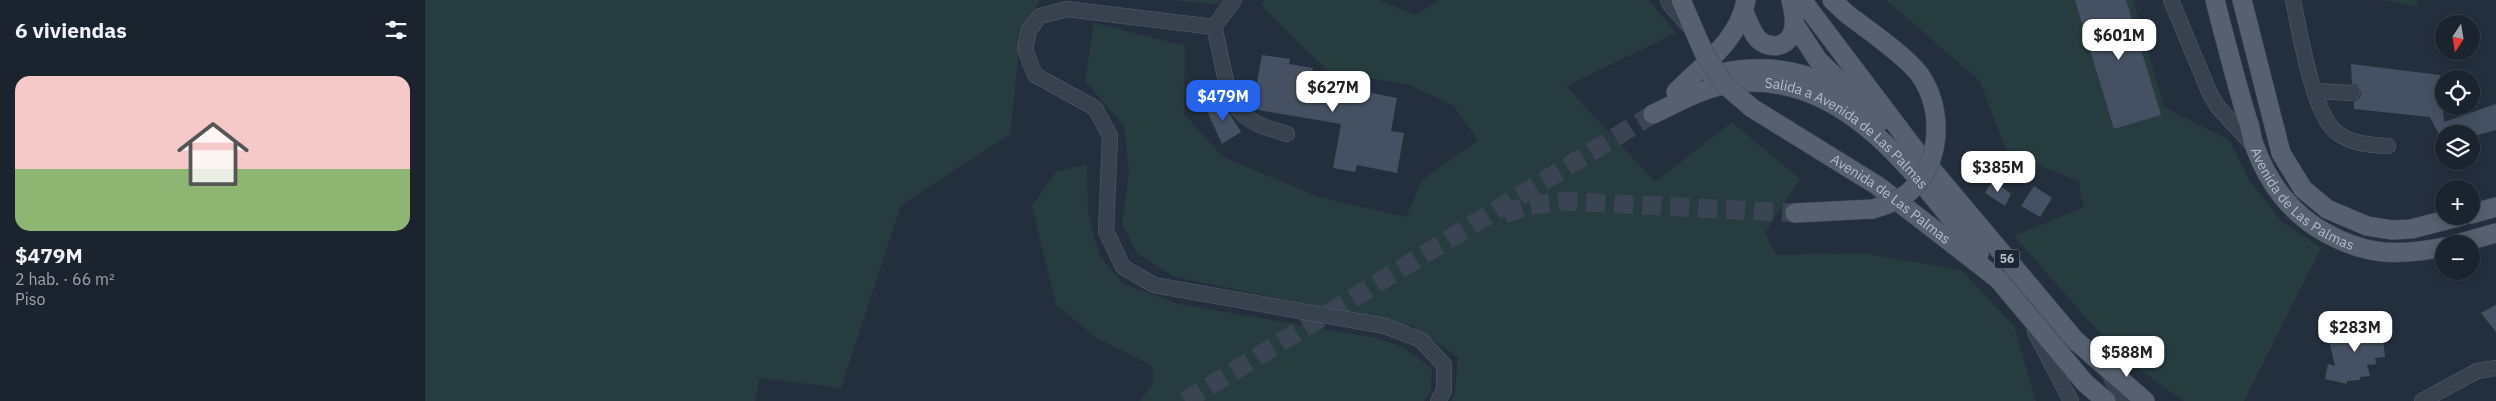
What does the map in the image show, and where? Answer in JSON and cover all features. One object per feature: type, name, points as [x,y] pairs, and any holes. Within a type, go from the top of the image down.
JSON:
[{"type":"main road","name":"Avenida de Las Palmas","points":[[1681,0],[1704,53],[1725,85],[1752,108],[1878,186],[1998,279],[2085,383],[2106,401]]},
{"type":"main road","points":[[1791,0],[1795,26],[1818,60],[1913,147]]},
{"type":"main road","name":"56","points":[[1801,0],[1913,147],[2075,340],[2145,401]]},
{"type":"main road","points":[[1795,213],[1873,209],[1891,203],[1908,193],[1923,175],[1934,152],[1937,128],[1933,106],[1919,75],[1887,44],[1847,14],[1832,0]]},
{"type":"main road","name":"Avenida de Las Palmas","points":[[2215,0],[2255,146],[2278,190],[2296,212],[2317,228],[2346,244],[2368,251],[2395,254],[2435,248]]},
{"type":"main road","name":"Avenida de Las Palmas","points":[[2242,0],[2281,153],[2303,189],[2327,209],[2367,226],[2392,230],[2411,229],[2435,223]]},
{"type":"main road","points":[[1745,6],[1757,38],[1766,44],[1778,46],[1787,42],[1795,26]]},
{"type":"main road","points":[[1676,92],[1724,46],[1734,33],[1745,6]]},
{"type":"main road","points":[[1676,92],[1704,77],[1754,67],[1784,71],[1809,78],[1835,87],[1862,102]]},
{"type":"main road","name":"Salida a Avenida de Las Palmas","points":[[1676,92],[1653,114],[1711,87],[1735,83],[1759,82],[1790,87],[1825,98],[1875,134],[1907,165],[1998,279]]},
{"type":"main road","points":[[2480,211],[2496,207]]},
{"type":"main road","points":[[2480,238],[2496,234]]},
{"type":"street","points":[[1234,0],[1214,27],[1227,84],[1239,110],[1260,126],[1287,134]]},
{"type":"street","points":[[1668,0],[1696,34]]},
{"type":"street","points":[[2171,0],[2210,94],[2218,107],[2255,146]]},
{"type":"street","points":[[2293,0],[2323,115],[2337,133],[2353,141],[2388,146]]},
{"type":"street","points":[[1214,27],[1067,9],[1039,16],[1029,30],[1025,49],[1035,75],[1095,108],[1110,136],[1106,231],[1123,267],[1154,285],[1385,326],[1421,340],[1444,365],[1443,391],[1438,401]]},
{"type":"street","points":[[2315,90],[2352,93]]},
{"type":"street","points":[[2218,107],[2235,106],[2241,99]]},
{"type":"street","points":[[2027,315],[2071,401]]},
{"type":"street","points":[[2106,368],[2123,401]]},
{"type":"street","points":[[2422,401],[2477,371],[2496,368]]},
{"type":"green space","points":[[425,0],[1040,0],[1021,34],[1010,134],[901,205],[841,388],[760,378],[755,401],[425,401]]},
{"type":"green space","points":[[1173,0],[1223,0],[1220,5]]},
{"type":"green space","points":[[1265,0],[1378,0],[1415,15],[1439,0],[1648,0],[1676,33],[1566,86],[1655,182],[1732,122],[1800,179],[1765,233],[1776,255],[1861,253],[1961,270],[2014,326],[2036,401],[1451,401],[1455,392],[1458,357],[1412,326],[1175,277],[1137,254],[1122,223],[1129,171],[1124,126],[1085,81],[1094,23],[1185,46],[1184,114],[1223,157],[1319,197],[1406,217],[1422,180],[1478,140],[1454,106],[1410,85],[1328,71],[1261,5]]},
{"type":"green space","points":[[1886,0],[2133,0],[2164,107],[2229,140],[2249,180],[2282,222],[2321,248],[2244,401],[2184,401],[2120,356],[2014,236],[2084,207],[2078,181],[2007,153],[1980,81]]},
{"type":"green space","points":[[2384,0],[2418,0],[2417,7]]},
{"type":"green space","points":[[1087,164],[1088,214],[1100,257],[1124,284],[1178,304],[1377,338],[1400,346],[1432,368],[1431,390],[1424,401],[1140,401],[1154,381],[1152,366],[1095,337],[1056,304],[1032,206],[1056,172]]},
{"type":"building","points":[[2075,0],[2126,0],[2161,115],[2114,129]]},
{"type":"building","points":[[1262,55],[1290,59],[1289,64],[1313,68],[1311,81],[1397,98],[1391,131],[1404,133],[1397,173],[1357,165],[1355,172],[1333,168],[1341,124],[1252,109]]},
{"type":"building","points":[[2351,64],[2435,74],[2435,115],[2443,115],[2444,122],[2464,115],[2480,115],[2480,110],[2496,104],[2496,130],[2480,134],[2480,125],[2435,125],[2435,127],[2430,117],[2354,109],[2354,102],[2360,98],[2361,93],[2357,85],[2352,84]]},
{"type":"building","points":[[1220,99],[1241,132],[1222,144],[1206,109]]},
{"type":"building","points":[[1993,180],[2011,194],[2005,206],[1985,193]]},
{"type":"building","points":[[2034,186],[2052,198],[2040,217],[2021,206]]},
{"type":"building","points":[[2496,305],[2496,332],[2481,313]]},
{"type":"building","points":[[2384,327],[2386,338],[2383,338],[2385,357],[2375,358],[2376,364],[2367,365],[2370,376],[2360,377],[2360,380],[2347,381],[2347,384],[2325,379],[2328,364],[2335,366],[2327,332]]},
{"type":"tunnel","points":[[1185,401],[1653,114]]},
{"type":"tunnel","points":[[1504,214],[1527,206],[1563,201],[1795,213]]}]
